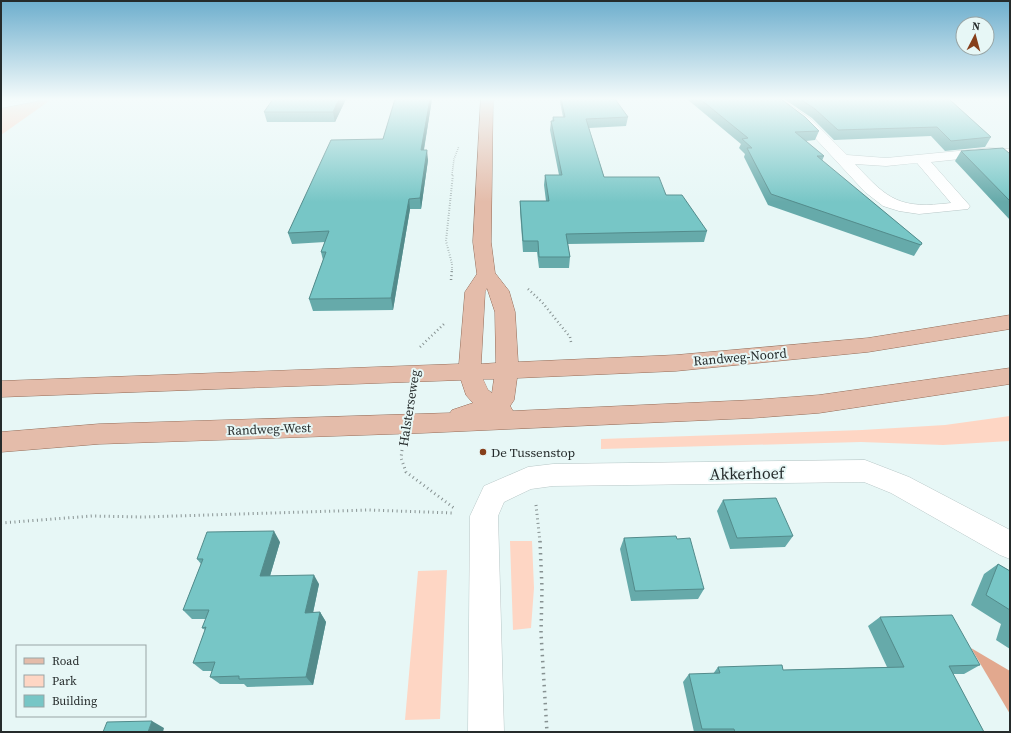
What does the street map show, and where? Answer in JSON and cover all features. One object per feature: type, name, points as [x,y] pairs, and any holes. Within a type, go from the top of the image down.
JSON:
[{"type":"main road","points":[[485,133],[482,242],[486,274],[475,292],[469,371],[478,395],[500,411],[537,420],[753,409],[819,404],[1010,376]]},
{"type":"main road","name":"Halsterseweg","points":[[415,424],[472,414],[502,400],[507,370],[505,312],[499,291],[486,274]]},
{"type":"main road","name":"Randweg-Noord","points":[[469,371],[676,363],[868,345],[1010,322]]},
{"type":"main road","points":[[1,389],[469,371]]},
{"type":"main road","name":"Randweg-West","points":[[1,442],[99,434],[537,420]]},
{"type":"street","points":[[818,133],[878,197],[900,208],[928,210],[962,206],[920,158]]},
{"type":"street","points":[[843,159],[886,162],[989,152],[1010,153]]},
{"type":"street","name":"Akkerhoef","points":[[472,514],[494,494],[528,478],[552,475],[865,471],[900,485],[1010,545]]},
{"type":"street","points":[[472,514],[486,732]]},
{"type":"path","points":[[450,285],[452,264],[446,241],[454,159],[460,145]]},
{"type":"path","name":"Halsterseweg","points":[[414,373],[418,349],[446,322]]},
{"type":"path","name":"Halsterseweg","points":[[415,424],[401,458],[406,472],[472,514]]},
{"type":"path","points":[[528,478],[536,500],[540,530],[542,588],[541,632],[547,732]]},
{"type":"path","points":[[1,523],[92,516],[143,517],[368,510],[472,514]]},
{"type":"green space","points":[[1010,416],[1010,441],[943,445],[861,442],[601,449],[601,439],[862,430],[945,425]]},
{"type":"green space","points":[[510,541],[532,541],[534,588],[531,628],[513,630]]},
{"type":"green space","points":[[447,570],[440,719],[405,720],[418,571]]},
{"type":"shaded area","points":[[971,648],[1010,671],[1010,714]]},
{"type":"building","points":[[385,133],[424,133],[421,150],[427,150],[420,198],[409,199],[391,298],[309,299],[326,252],[321,252],[329,231],[288,233],[331,140],[383,139]]},
{"type":"building","points":[[553,133],[590,133],[604,177],[659,177],[666,195],[682,195],[707,231],[566,234],[570,257],[539,257],[538,241],[523,241],[520,201],[549,201],[545,175],[562,175]]},
{"type":"building","points":[[742,133],[796,133],[824,156],[817,156],[922,243],[921,245],[771,194],[747,148],[752,148],[742,139],[748,138]]},
{"type":"building","points":[[943,133],[987,133],[991,137],[951,141]]},
{"type":"building","points":[[1003,148],[1010,153],[1010,201],[961,151]]},
{"type":"building","points":[[776,498],[793,536],[737,538],[723,500]]},
{"type":"building","points":[[274,531],[260,576],[314,575],[305,613],[320,612],[306,677],[239,679],[239,676],[210,677],[215,662],[193,663],[206,627],[202,628],[209,610],[183,610],[203,559],[197,559],[207,532]]},
{"type":"building","points":[[676,536],[677,539],[690,538],[704,589],[635,591],[624,538]]},
{"type":"building","points":[[998,564],[1010,571],[1010,610],[986,595]]},
{"type":"building","points":[[952,615],[980,665],[949,666],[984,732],[735,732],[734,729],[702,729],[689,674],[720,673],[718,667],[782,665],[783,670],[904,667],[880,617]]},
{"type":"building","points":[[152,721],[148,732],[103,732],[107,722]]},
{"type":"place","name":"De Tussenstop","points":[[483,452]]}]
